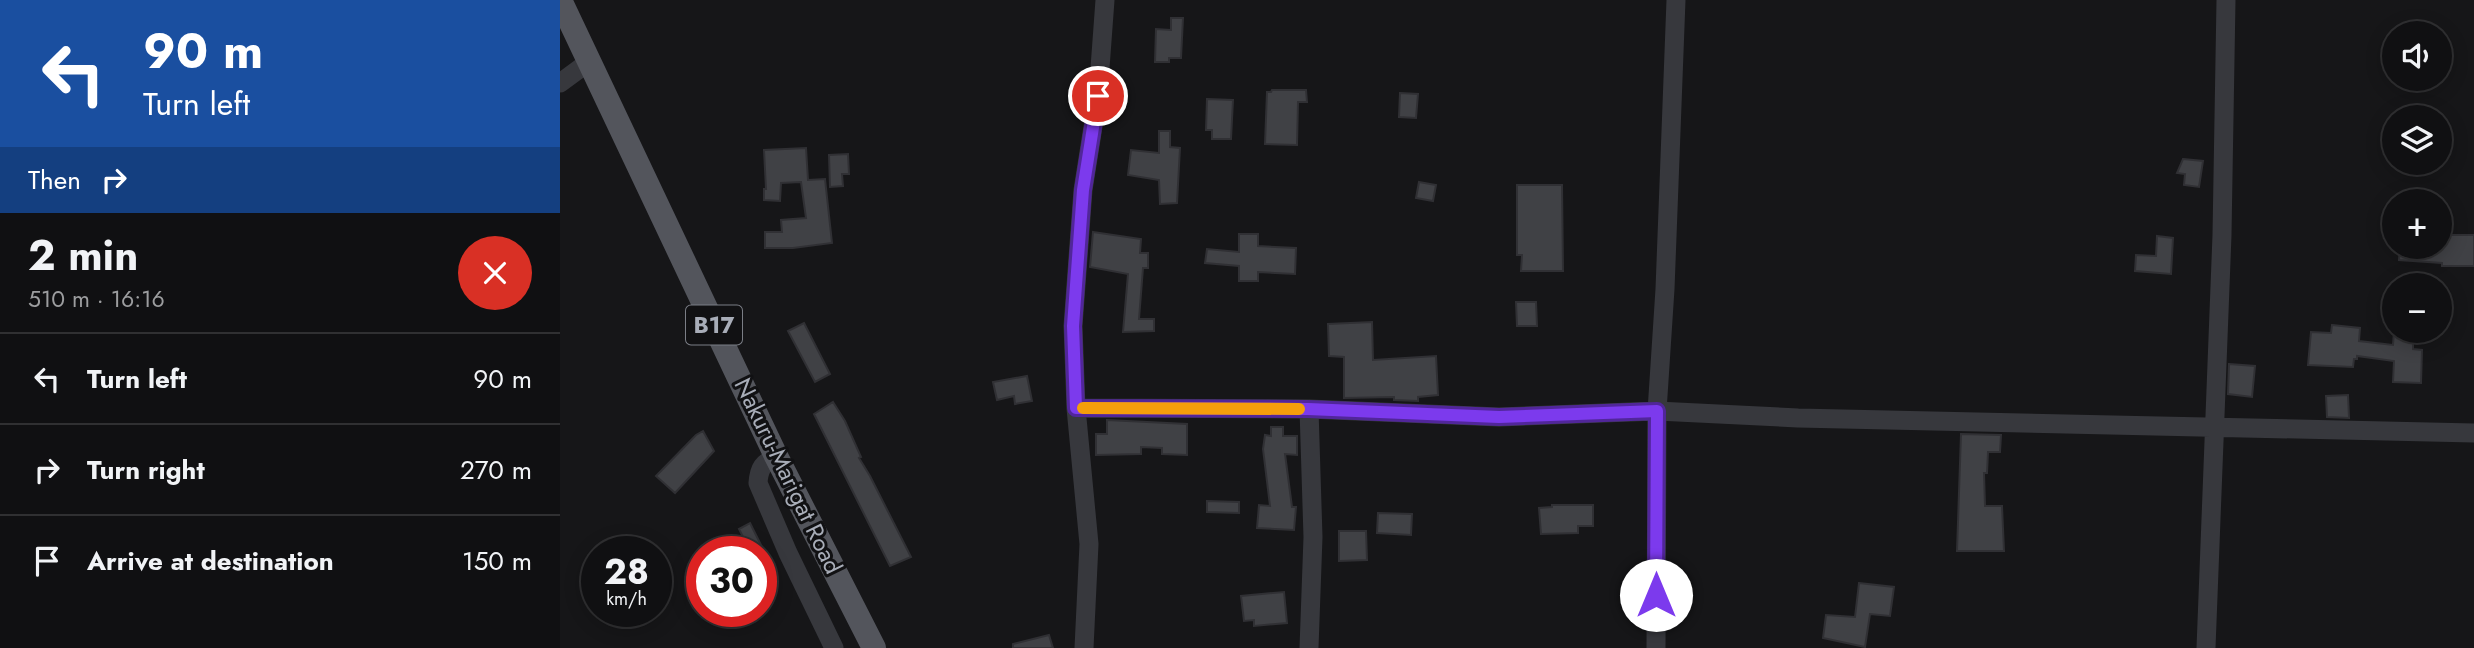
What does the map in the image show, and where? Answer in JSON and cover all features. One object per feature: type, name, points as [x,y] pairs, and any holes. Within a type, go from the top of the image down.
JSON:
[{"type":"main road","name":"Nakuru-Marigat Road","points":[[560,0],[776,456],[874,648]]},
{"type":"street","points":[[1084,648],[1089,544],[1076,408],[1073,326],[1083,190],[1098,96],[1105,0]]},
{"type":"street","points":[[1656,648],[1657,411],[1665,289],[1676,0]]},
{"type":"street","points":[[2206,648],[2222,235],[2226,0]]},
{"type":"street","points":[[560,83],[590,61]]},
{"type":"street","points":[[1076,408],[1308,409],[1499,417],[1657,411],[2213,429],[2474,433]]},
{"type":"street","points":[[1308,409],[1313,537],[1309,648]]},
{"type":"street","points":[[776,456],[764,463],[759,470],[758,483],[834,648]]},
{"type":"building","points":[[1171,18],[1183,18],[1181,58],[1169,58],[1169,62],[1155,62],[1156,29],[1171,30]]},
{"type":"building","points":[[1306,90],[1307,102],[1298,102],[1297,145],[1265,144],[1267,92]]},
{"type":"building","points":[[1400,93],[1418,94],[1416,118],[1399,117]]},
{"type":"building","points":[[1207,99],[1233,100],[1231,139],[1212,139],[1212,130],[1206,130]]},
{"type":"building","points":[[1159,131],[1170,131],[1170,147],[1180,148],[1177,203],[1160,204],[1159,180],[1128,175],[1131,150],[1159,153]]},
{"type":"building","points":[[806,148],[808,180],[825,179],[832,243],[765,248],[765,232],[782,232],[781,220],[806,218],[801,182],[781,183],[780,201],[764,200],[764,150]]},
{"type":"building","points":[[848,154],[849,174],[842,174],[843,186],[830,187],[829,155]]},
{"type":"building","points":[[2183,159],[2203,161],[2199,187],[2184,185],[2185,174],[2177,173]]},
{"type":"building","points":[[1419,182],[1436,185],[1433,201],[1416,198]]},
{"type":"building","points":[[1517,185],[1562,185],[1563,271],[1521,271],[1522,255],[1517,255]]},
{"type":"building","points":[[1093,232],[1141,239],[1140,253],[1148,253],[1148,268],[1143,268],[1139,319],[1154,319],[1154,331],[1123,332],[1128,274],[1090,267]]},
{"type":"building","points":[[1239,234],[1258,234],[1258,246],[1296,248],[1295,274],[1258,272],[1258,281],[1239,281],[1239,266],[1205,263],[1207,249],[1239,252]]},
{"type":"building","points":[[2452,235],[2474,235],[2474,266],[2442,266],[2442,263],[2399,260],[2452,259]]},
{"type":"building","points":[[2157,236],[2173,238],[2171,274],[2135,271],[2136,255],[2156,256]]},
{"type":"building","points":[[1516,302],[1536,302],[1537,326],[1517,326]]},
{"type":"building","points":[[1372,322],[1373,360],[1436,356],[1438,395],[1418,397],[1418,401],[1394,400],[1394,397],[1344,398],[1344,357],[1329,356],[1328,324]]},
{"type":"building","points":[[804,323],[830,374],[815,382],[788,331]]},
{"type":"building","points":[[2332,325],[2360,328],[2359,341],[2393,345],[2413,343],[2413,349],[2422,350],[2421,383],[2393,382],[2394,361],[2357,356],[2353,367],[2308,365],[2311,332],[2331,333]]},
{"type":"building","points":[[2229,364],[2255,366],[2252,397],[2228,394]]},
{"type":"building","points":[[1027,376],[1032,401],[1015,404],[1014,396],[997,400],[993,382]]},
{"type":"building","points":[[2348,395],[2349,418],[2327,417],[2326,396]]},
{"type":"building","points":[[833,402],[845,421],[861,457],[859,458],[911,557],[890,566],[814,414]]},
{"type":"building","points":[[1107,420],[1187,424],[1187,455],[1162,454],[1162,448],[1141,447],[1141,454],[1096,455],[1096,434],[1107,434]]},
{"type":"building","points":[[1271,427],[1283,427],[1283,436],[1297,436],[1297,455],[1285,454],[1292,507],[1296,507],[1294,530],[1257,528],[1259,505],[1270,506],[1263,449],[1265,435],[1271,436]]},
{"type":"building","points":[[703,431],[714,451],[675,493],[656,476]]},
{"type":"building","points":[[1961,434],[2001,435],[2000,452],[1988,452],[1987,473],[1984,473],[1985,506],[2002,506],[2004,551],[1957,551]]},
{"type":"building","points":[[1207,501],[1239,502],[1239,513],[1207,512]]},
{"type":"building","points":[[1552,505],[1593,505],[1593,526],[1578,526],[1578,533],[1541,534],[1539,508]]},
{"type":"building","points":[[1378,513],[1412,514],[1411,535],[1377,533]]},
{"type":"building","points":[[750,523],[756,536],[742,536],[739,529]]},
{"type":"building","points":[[1339,531],[1366,531],[1367,560],[1339,561]]},
{"type":"building","points":[[1859,583],[1894,587],[1890,616],[1870,614],[1865,647],[1823,638],[1826,615],[1855,617]]},
{"type":"building","points":[[1284,592],[1287,623],[1254,626],[1254,620],[1244,621],[1241,596]]},
{"type":"building","points":[[1049,635],[1053,648],[1013,648],[1013,644]]},
{"type":"slow traffic","points":[[1083,408],[1299,409]]},
{"type":"route","points":[[1098,96],[1083,190],[1073,326],[1076,408],[1308,409],[1499,417],[1657,411],[1656,595]]}]
